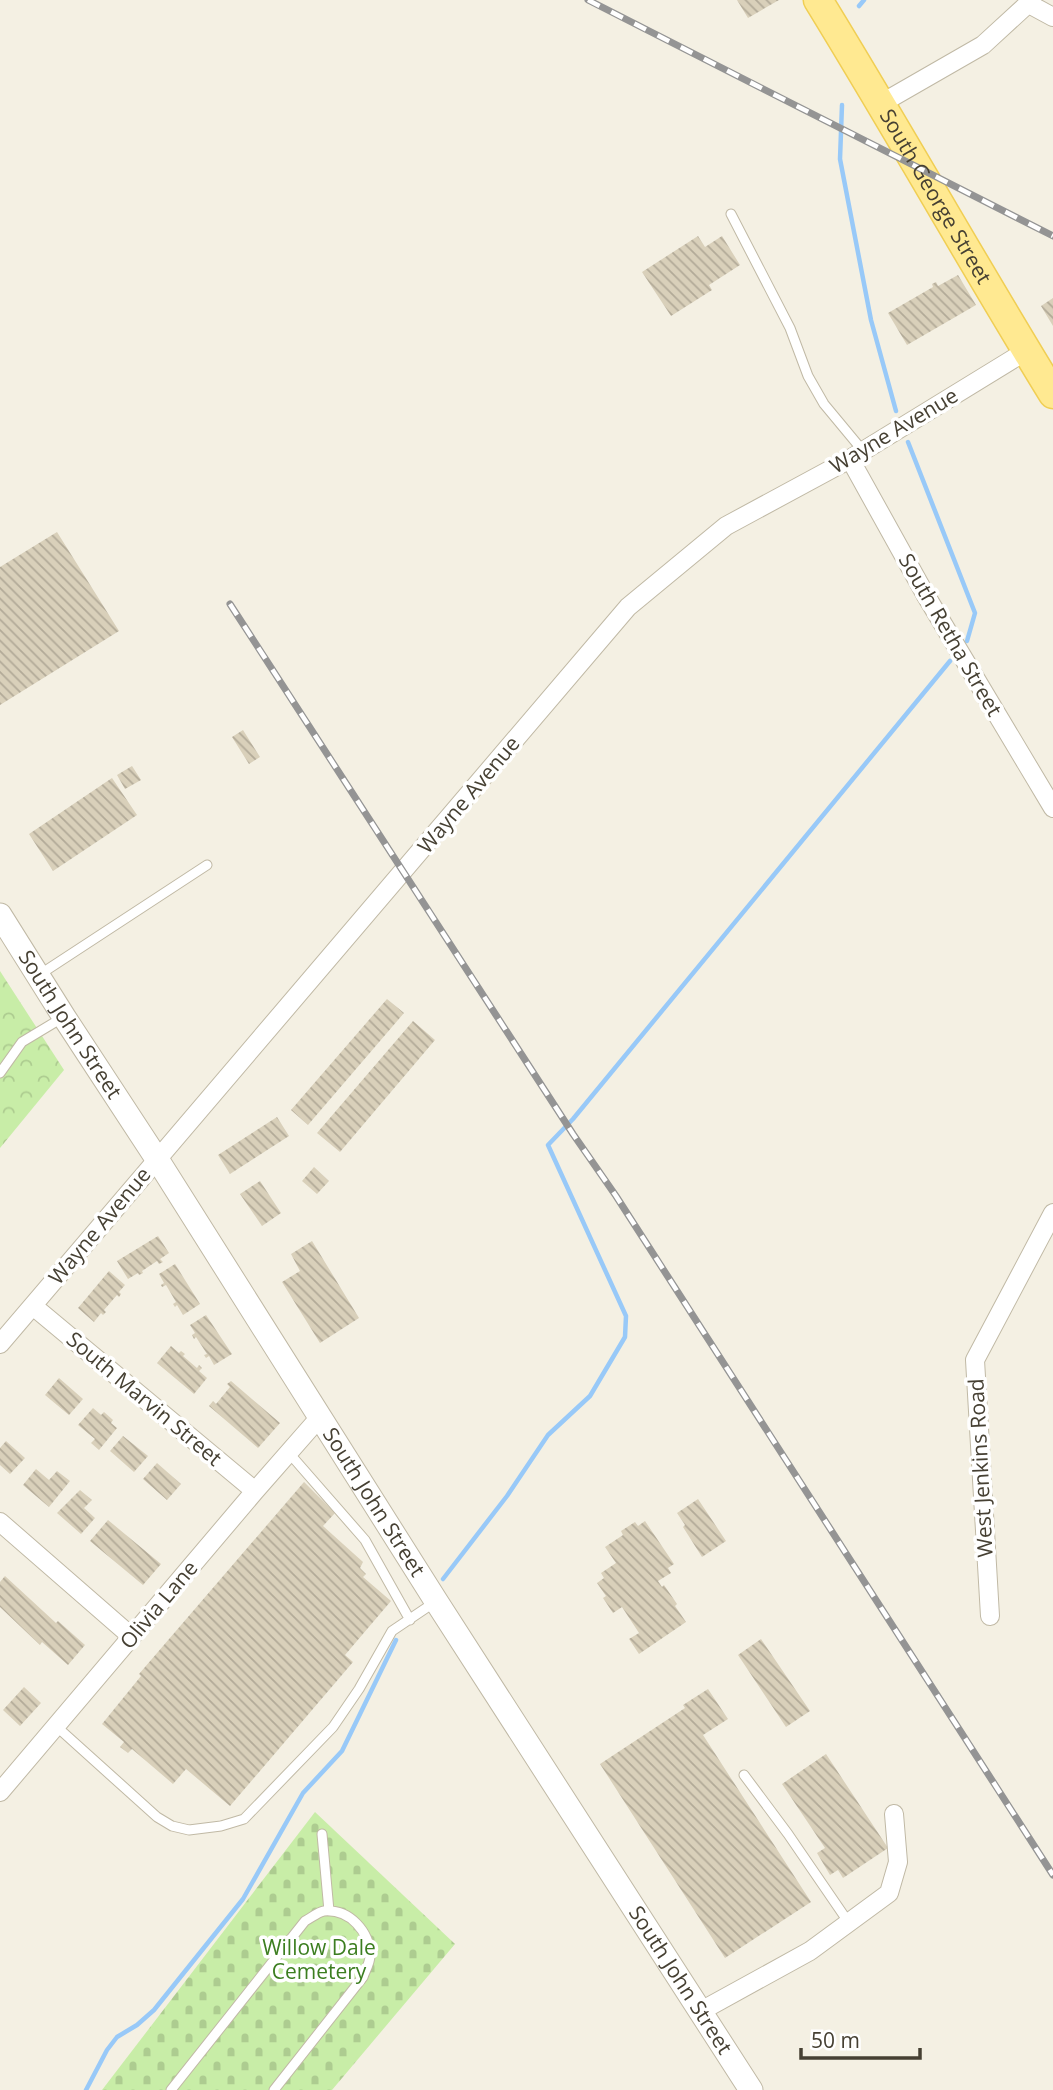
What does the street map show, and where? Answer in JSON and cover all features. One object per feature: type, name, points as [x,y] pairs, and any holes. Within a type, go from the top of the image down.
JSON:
[{"type":"main road","name":"South George Street","points":[[818,0],[882,103],[917,168],[1053,394]]},
{"type":"street","points":[[882,103],[983,45],[1030,2],[1053,17]]},
{"type":"street","name":"Wayne Avenue","points":[[0,1344],[628,607],[726,526],[857,455],[1026,351]]},
{"type":"street","name":"South Retha Street","points":[[857,455],[925,594],[1051,802]]},
{"type":"street","name":"South John Street","points":[[0,915],[751,2090]]},
{"type":"street","name":"West Jenkins Road","points":[[990,1616],[975,1360],[1053,1213]]},
{"type":"street","name":"South Marvin Street","points":[[33,1306],[254,1492]]},
{"type":"street","name":"Olivia Lane","points":[[0,1792],[6,1773],[56,1726],[319,1418]]},
{"type":"street","points":[[0,1522],[132,1637]]},
{"type":"street","points":[[701,2011],[810,1951],[889,1893],[898,1862],[894,1814]]},
{"type":"lane","points":[[731,215],[790,328],[808,376],[857,455]]},
{"type":"lane","points":[[38,976],[207,864]]},
{"type":"lane","points":[[0,1073],[22,1042],[64,1017]]},
{"type":"lane","points":[[289,1453],[365,1540],[410,1620]]},
{"type":"lane","points":[[56,1726],[157,1817],[172,1826],[189,1830],[221,1826],[244,1819],[333,1727],[359,1689],[392,1631],[436,1601]]},
{"type":"lane","points":[[744,1775],[849,1923]]},
{"type":"lane","points":[[321,1834],[329,1911]]},
{"type":"lane","points":[[173,2089],[305,1921],[322,1911],[340,1912],[356,1923],[366,1935],[371,1959],[363,1977],[274,2090]]},
{"type":"green space","points":[[0,971],[64,1070],[0,1148]]},
{"type":"green space","name":"Willow Dale Cemetery","points":[[315,1812],[455,1944],[332,2090],[102,2090]]},
{"type":"building","points":[[737,0],[779,0],[748,18]]},
{"type":"building","points":[[698,236],[705,247],[722,236],[740,265],[709,285],[712,290],[671,316],[642,272]]},
{"type":"building","points":[[958,275],[976,305],[907,345],[888,313],[933,287],[932,284],[936,282],[938,286]]},
{"type":"building","points":[[1053,298],[1053,326],[1041,306]]},
{"type":"building","points":[[57,532],[119,631],[0,705],[0,567]]},
{"type":"building","points":[[243,730],[260,757],[249,764],[232,737]]},
{"type":"building","points":[[132,766],[141,780],[125,789],[117,775]]},
{"type":"building","points":[[112,778],[137,815],[53,871],[29,834]]},
{"type":"building","points":[[387,999],[404,1013],[308,1125],[291,1110]]},
{"type":"building","points":[[413,1021],[435,1040],[340,1152],[317,1133]]},
{"type":"building","points":[[277,1117],[289,1136],[230,1174],[218,1155]]},
{"type":"building","points":[[314,1167],[329,1181],[317,1194],[302,1181]]},
{"type":"building","points":[[260,1181],[281,1213],[262,1226],[240,1194]]},
{"type":"building","points":[[158,1236],[169,1253],[160,1259],[163,1262],[159,1264],[157,1261],[142,1271],[143,1273],[128,1279],[117,1261]]},
{"type":"building","points":[[312,1241],[359,1318],[320,1343],[282,1282],[300,1271],[291,1254]]},
{"type":"building","points":[[175,1264],[200,1304],[183,1315],[177,1305],[175,1307],[173,1304],[176,1302],[166,1285],[162,1287],[164,1283],[159,1274]]},
{"type":"building","points":[[109,1271],[125,1285],[119,1292],[119,1297],[117,1295],[104,1310],[106,1312],[103,1315],[101,1313],[94,1322],[78,1308]]},
{"type":"building","points":[[206,1315],[232,1354],[214,1365],[209,1356],[206,1358],[204,1355],[207,1354],[196,1337],[194,1339],[192,1335],[195,1333],[190,1325]]},
{"type":"building","points":[[171,1346],[179,1353],[181,1351],[185,1354],[183,1356],[197,1368],[199,1365],[202,1368],[199,1371],[207,1378],[194,1394],[157,1363]]},
{"type":"building","points":[[59,1378],[83,1399],[69,1415],[45,1395]]},
{"type":"building","points":[[231,1381],[280,1423],[258,1448],[209,1406],[213,1401],[216,1404],[230,1387],[227,1384]]},
{"type":"building","points":[[93,1408],[101,1415],[104,1412],[117,1428],[99,1450],[91,1443],[95,1439],[78,1425]]},
{"type":"building","points":[[123,1436],[148,1456],[134,1472],[110,1451]]},
{"type":"building","points":[[6,1441],[25,1458],[10,1474],[0,1465],[0,1448]]},
{"type":"building","points":[[157,1463],[181,1484],[167,1500],[143,1479]]},
{"type":"building","points":[[36,1469],[49,1480],[57,1471],[70,1481],[49,1507],[23,1485]]},
{"type":"building","points":[[304,1482],[335,1513],[323,1526],[363,1562],[360,1568],[366,1574],[363,1577],[391,1601],[345,1655],[353,1662],[230,1806],[186,1769],[173,1784],[132,1749],[128,1753],[120,1747],[124,1742],[102,1724],[141,1676],[139,1674]]},
{"type":"building","points":[[80,1490],[92,1500],[84,1508],[95,1518],[81,1534],[57,1513]]},
{"type":"building","points":[[698,1499],[726,1541],[702,1557],[677,1513]]},
{"type":"building","points":[[108,1520],[161,1564],[143,1585],[90,1541]]},
{"type":"building","points":[[645,1521],[674,1564],[668,1568],[671,1573],[658,1581],[677,1604],[675,1606],[686,1622],[639,1654],[629,1639],[639,1633],[622,1607],[613,1613],[597,1583],[604,1578],[601,1573],[616,1563],[605,1547],[623,1535],[621,1531],[635,1522],[638,1526]]},
{"type":"building","points":[[5,1576],[56,1623],[58,1621],[85,1645],[68,1665],[42,1642],[40,1645],[0,1607],[0,1582]]},
{"type":"building","points":[[761,1639],[810,1711],[786,1727],[738,1655]]},
{"type":"building","points":[[24,1687],[41,1703],[20,1726],[3,1710]]},
{"type":"building","points":[[708,1689],[728,1719],[703,1735],[811,1902],[725,1958],[600,1764],[685,1708],[683,1705]]},
{"type":"building","points":[[826,1754],[888,1848],[843,1878],[838,1870],[830,1875],[817,1853],[825,1848],[782,1784]]},
{"type":"waterway","points":[[859,6],[864,0]]},
{"type":"waterway","points":[[842,105],[840,159],[871,320],[896,411]]},
{"type":"waterway","points":[[908,442],[975,613],[967,641]]},
{"type":"waterway","points":[[443,1579],[507,1496],[548,1435],[590,1396],[625,1337],[626,1316],[548,1145],[573,1119],[950,661]]},
{"type":"waterway","points":[[86,2090],[117,2037],[154,2010],[243,1899],[303,1793],[342,1751],[396,1640]]},
{"type":"railway","points":[[588,0],[1053,236]]},
{"type":"railway","points":[[230,604],[573,1134],[616,1196],[1053,1875]]}]
